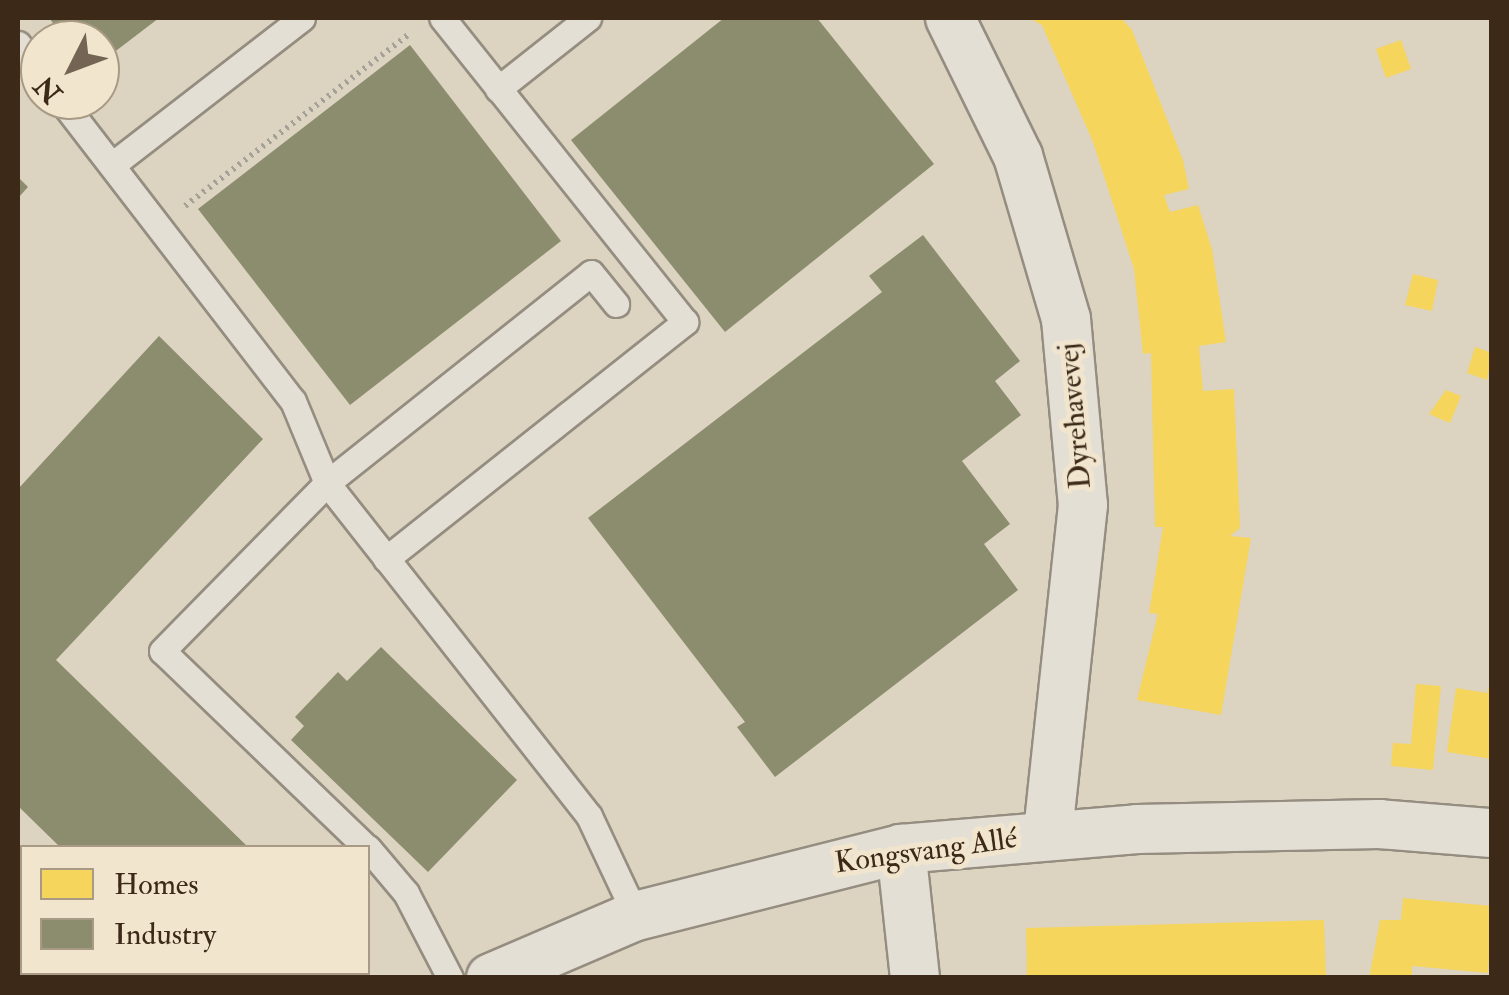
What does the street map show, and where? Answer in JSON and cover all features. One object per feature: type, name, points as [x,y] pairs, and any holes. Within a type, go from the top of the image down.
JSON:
[{"type":"street","name":"Dyrehavevej","points":[[950,18],[1018,156],[1066,319],[1083,505],[1048,835]]},
{"type":"street","name":"Kongsvang Allé","points":[[491,978],[636,916],[900,849],[1048,835],[1380,824],[1492,833]]},
{"type":"street","points":[[900,849],[915,978]]},
{"type":"lane","points":[[112,166],[302,18]]},
{"type":"lane","points":[[386,560],[685,322],[442,18]]},
{"type":"lane","points":[[498,89],[588,18]]},
{"type":"lane","points":[[76,120],[294,400],[326,483],[589,816],[636,916]]},
{"type":"lane","points":[[364,845],[162,651],[326,483],[592,272],[616,304]]},
{"type":"lane","points":[[370,851],[406,893],[450,978]]},
{"type":"path","points":[[158,226],[415,29]]},
{"type":"building: Homes","points":[[1029,18],[1121,18],[1132,30],[1183,160],[1189,189],[1164,195],[1170,212],[1198,205],[1212,249],[1226,342],[1199,346],[1203,391],[1234,389],[1240,528],[1230,536],[1251,538],[1221,715],[1137,700],[1158,614],[1149,613],[1163,527],[1155,527],[1151,353],[1143,354],[1134,269],[1093,142],[1042,25]]},
{"type":"building: Homes","points":[[1401,40],[1411,69],[1386,78],[1376,49]]},
{"type":"building: Homes","points":[[1413,274],[1438,280],[1432,311],[1405,305]]},
{"type":"building: Homes","points":[[1475,347],[1492,353],[1487,380],[1467,373]]},
{"type":"building: Homes","points":[[1446,390],[1461,396],[1450,423],[1429,414]]},
{"type":"building: Homes","points":[[1492,676],[1492,759],[1447,752],[1456,688],[1487,693]]},
{"type":"building: Homes","points":[[1416,684],[1441,686],[1433,770],[1391,766],[1393,743],[1411,744]]},
{"type":"building: Homes","points":[[1403,898],[1492,906],[1488,973],[1412,966],[1412,978],[1369,978],[1380,920],[1401,920]]},
{"type":"building: Homes","points":[[1324,920],[1326,978],[1027,978],[1026,928]]},
{"type":"building: Industry","points":[[159,18],[120,48],[120,20],[51,20]]},
{"type":"building: Industry","points":[[724,18],[817,18],[934,164],[725,332],[571,140]]},
{"type":"building: Industry","points":[[410,45],[561,241],[350,405],[198,209]]},
{"type":"building: Industry","points":[[18,177],[28,187],[18,198]]},
{"type":"building: Industry","points":[[923,235],[1020,361],[995,381],[1021,415],[962,461],[1010,524],[984,544],[1018,590],[775,777],[737,727],[745,722],[588,518],[882,292],[869,276]]},
{"type":"building: Industry","points":[[159,336],[263,439],[56,660],[246,845],[58,845],[18,806],[18,489]]},
{"type":"building: Industry","points":[[381,647],[517,780],[428,872],[291,740],[304,726],[295,717],[338,672],[347,681]]}]
